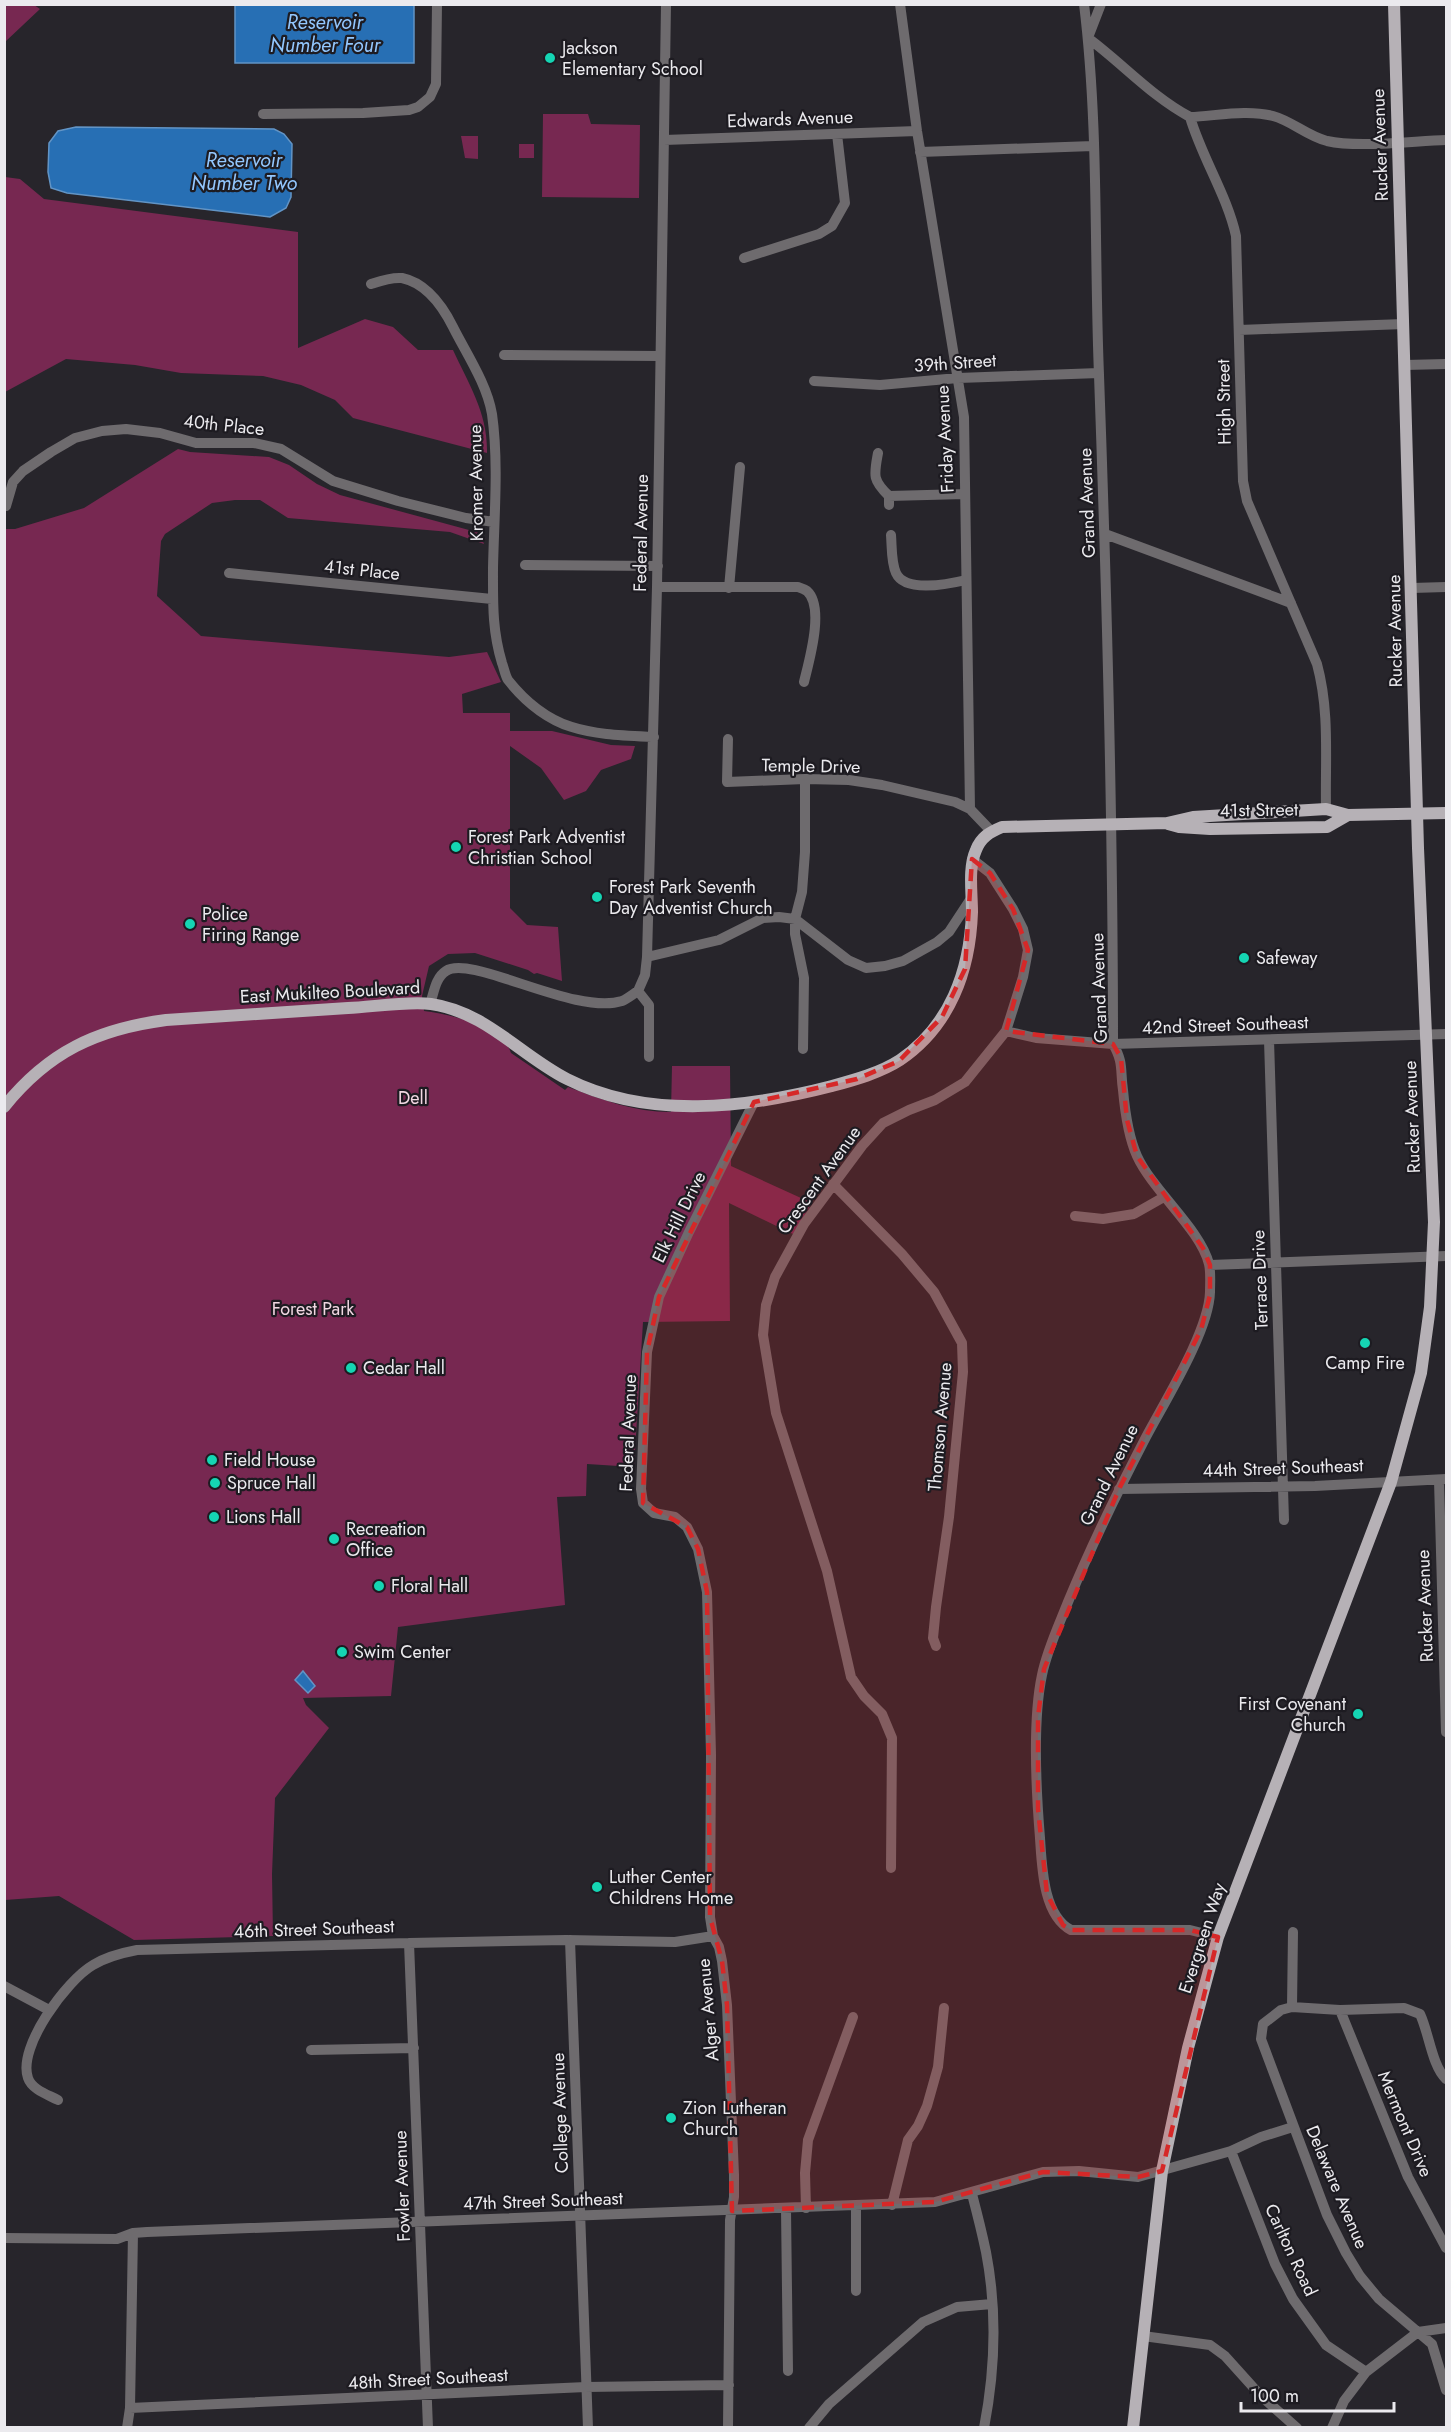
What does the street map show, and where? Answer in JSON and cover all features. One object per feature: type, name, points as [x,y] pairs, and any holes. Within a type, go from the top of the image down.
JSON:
[{"type":"main road","name":"Rucker Avenue","points":[[1391,1482],[1409,1421],[1426,1347],[1440,1257],[1427,1035],[1418,812],[1394,4]]},
{"type":"main road","name":"41st Street","points":[[992,832],[1002,827],[1167,823],[1193,817],[1326,809],[1348,815],[1446,813]]},
{"type":"main road","points":[[1260,813],[1260,828]]},
{"type":"main road","name":"41st Street","points":[[1167,823],[1191,829],[1327,827],[1348,815]]},
{"type":"main road","points":[[972,859],[982,839],[992,832]]},
{"type":"main road","name":"East Mukilteo Boulevard","points":[[4,1107],[45,1064],[77,1045],[132,1024],[430,1004],[484,1022],[565,1078],[605,1096],[688,1106],[754,1102],[811,1091],[857,1079],[899,1061],[921,1042],[942,1017],[958,992],[969,949],[972,859]]},
{"type":"main road","name":"Evergreen Way","points":[[1133,2427],[1162,2171],[1188,2048],[1218,1937],[1391,1482]]},
{"type":"street","points":[[263,114],[409,110],[418,107],[428,99],[436,84],[437,4]]},
{"type":"street","name":"Federal Avenue","points":[[638,991],[645,975],[647,957],[654,737],[666,4]]},
{"type":"street","name":"Friday Avenue","points":[[900,4],[920,152],[958,378],[965,434],[970,809]]},
{"type":"street","name":"Grand Avenue","points":[[1084,4],[1088,38],[1093,146],[1105,534],[1113,823],[1113,1044],[1121,1058],[1127,1120],[1137,1156],[1164,1197],[1203,1248],[1210,1265],[1210,1295],[1201,1330],[1119,1489],[1077,1581],[1042,1676],[1037,1737],[1039,1820],[1043,1875],[1054,1910],[1063,1925],[1071,1930],[1190,1930],[1218,1937]]},
{"type":"street","points":[[1101,4],[1088,38],[1126,67],[1151,93],[1190,117],[1250,113],[1271,116],[1291,123],[1325,141],[1345,143],[1446,140]]},
{"type":"street","name":"High Street","points":[[1190,117],[1196,137],[1233,220],[1236,236],[1243,481],[1247,501],[1317,664],[1326,714],[1326,809]]},
{"type":"street","name":"Edwards Avenue","points":[[664,140],[917,131]]},
{"type":"street","points":[[744,258],[819,234],[832,226],[845,202],[837,134]]},
{"type":"street","points":[[920,152],[1093,146]]},
{"type":"street","name":"Kromer Avenue","points":[[370,284],[387,279],[403,278],[423,289],[441,304],[492,410],[495,440],[492,600],[494,638],[507,678],[539,711],[570,728],[601,735],[654,737]]},
{"type":"street","points":[[1239,330],[1404,324]]},
{"type":"street","points":[[504,355],[660,356]]},
{"type":"street","points":[[1405,365],[1446,364]]},
{"type":"street","name":"39th Street","points":[[814,381],[880,385],[958,378],[1099,373]]},
{"type":"street","name":"40th Place","points":[[6,506],[13,482],[23,471],[51,452],[75,438],[102,431],[126,429],[196,443],[254,443],[280,448],[333,481],[398,501],[466,518],[494,522]]},
{"type":"street","points":[[878,453],[875,469],[877,485],[889,500],[965,494]]},
{"type":"street","points":[[729,588],[740,467]]},
{"type":"street","points":[[1105,534],[1291,603]]},
{"type":"street","points":[[891,535],[894,567],[896,574],[903,582],[911,585],[945,584],[966,580]]},
{"type":"street","points":[[525,565],[658,566]]},
{"type":"street","name":"41st Place","points":[[229,573],[492,600]]},
{"type":"street","points":[[657,587],[798,587],[807,591],[813,600],[814,625],[813,643],[804,682]]},
{"type":"street","points":[[1412,588],[1446,587]]},
{"type":"street","name":"Temple Drive","points":[[728,739],[727,782],[849,780],[882,785],[955,802],[970,809]]},
{"type":"street","points":[[803,1048],[804,978],[795,934],[795,919],[804,872],[805,779]]},
{"type":"street","points":[[970,809],[992,832]]},
{"type":"street","name":"Crescent Avenue","points":[[891,1868],[892,1738],[882,1714],[864,1696],[851,1677],[827,1571],[776,1413],[763,1335],[766,1305],[775,1277],[804,1224],[833,1184],[883,1124],[909,1110],[935,1100],[964,1082],[1005,1031],[1023,977],[1028,950],[1023,929],[1013,909],[990,873],[972,859]]},
{"type":"street","points":[[647,957],[719,940],[763,918],[779,917],[795,919],[848,960],[866,968],[885,966],[903,960],[937,942],[949,932],[972,897]]},
{"type":"street","points":[[430,1004],[437,979],[446,970],[456,967],[509,979],[551,995],[581,1001],[604,1003],[623,1001],[638,991],[649,1005],[649,1057]]},
{"type":"street","name":"42nd Street Southeast","points":[[1005,1031],[1036,1038],[1113,1044],[1446,1034]]},
{"type":"street","name":"Terrace Drive","points":[[1269,1040],[1284,1520]]},
{"type":"street","name":"Elk Hill Drive","points":[[647,1352],[659,1297],[688,1232],[754,1102]]},
{"type":"street","name":"Thomson Avenue","points":[[833,1184],[902,1254],[934,1292],[962,1343],[963,1372],[949,1517],[933,1638],[936,1646]]},
{"type":"street","points":[[1075,1216],[1103,1219],[1134,1214],[1164,1197]]},
{"type":"street","points":[[1210,1265],[1440,1257]]},
{"type":"street","name":"Federal Avenue","points":[[647,1352],[643,1503],[654,1513],[675,1517],[687,1527],[698,1549],[707,1592]]},
{"type":"street","name":"44th Street Southeast","points":[[1119,1489],[1443,1480]]},
{"type":"street","name":"Rucker Avenue","points":[[1443,1480],[1446,1732]]},
{"type":"street","name":"Alger Avenue","points":[[707,1592],[711,1755],[710,1917],[712,1936],[719,1947],[722,1961],[727,2006],[734,2175],[730,2220],[729,2427]]},
{"type":"street","points":[[1293,1932],[1292,2007],[1340,2010],[1404,2008],[1420,2014],[1440,2073],[1446,2079]]},
{"type":"street","name":"46th Street Southeast","points":[[58,2100],[34,2086],[28,2078],[27,2066],[31,2049],[49,2010],[69,1985],[91,1966],[115,1954],[137,1950],[409,1943],[570,1940],[675,1942],[712,1936]]},
{"type":"street","name":"College Avenue","points":[[570,1940],[588,2427]]},
{"type":"street","name":"Fowler Avenue","points":[[409,1943],[428,2427]]},
{"type":"street","points":[[4,1986],[49,2010]]},
{"type":"street","name":"Delaware Avenue","points":[[1292,2007],[1281,2010],[1263,2024],[1261,2038],[1328,2215],[1360,2276],[1379,2299],[1432,2344],[1446,2390]]},
{"type":"street","points":[[892,2205],[908,2140],[918,2126],[927,2106],[938,2067],[944,2008]]},
{"type":"street","name":"Mermont Drive","points":[[1340,2010],[1408,2176],[1446,2248]]},
{"type":"street","points":[[806,2208],[805,2173],[808,2140],[854,2017]]},
{"type":"street","points":[[311,2050],[414,2048]]},
{"type":"street","name":"47th Street Southeast","points":[[4,2238],[117,2239],[133,2233],[935,2202],[972,2194],[1043,2172],[1079,2171],[1138,2177],[1231,2151],[1261,2137],[1293,2127]]},
{"type":"street","name":"Carlton Road","points":[[1231,2151],[1275,2264],[1293,2300],[1326,2345],[1366,2372]]},
{"type":"street","points":[[972,2194],[987,2254],[992,2304],[994,2366],[984,2427]]},
{"type":"street","points":[[855,2291],[856,2206]]},
{"type":"street","points":[[786,2209],[788,2371]]},
{"type":"street","points":[[127,2427],[133,2233]]},
{"type":"street","points":[[809,2427],[829,2404],[923,2322],[957,2307],[992,2304]]},
{"type":"street","points":[[1332,2427],[1344,2401],[1366,2372],[1418,2332],[1446,2328]]},
{"type":"street","points":[[1143,2336],[1210,2345],[1226,2356],[1261,2397],[1297,2427]]},
{"type":"street","name":"48th Street Southeast","points":[[129,2408],[586,2387],[729,2385]]},
{"type":"highlighted area","points":[[972,859],[990,873],[1013,909],[1028,950],[1006,1031],[1113,1044],[1121,1058],[1127,1120],[1137,1156],[1203,1248],[1210,1265],[1210,1295],[1201,1330],[1119,1489],[1044,1669],[1038,1717],[1038,1809],[1047,1894],[1063,1925],[1071,1930],[1190,1930],[1218,1937],[1162,2171],[1138,2177],[1043,2172],[935,2202],[732,2211],[727,2005],[722,1961],[710,1917],[707,1592],[698,1549],[687,1527],[643,1503],[647,1352],[659,1297],[754,1102],[857,1079],[899,1061],[942,1017],[965,969]]},
{"type":"green space","points":[[5,4],[34,5],[40,9],[5,42]]},
{"type":"green space","points":[[543,114],[588,114],[591,124],[640,125],[639,198],[542,197]]},
{"type":"green space","points":[[461,136],[478,136],[478,159],[465,158]]},
{"type":"green space","points":[[519,144],[534,144],[534,158],[519,158]]},
{"type":"green space","points":[[5,177],[20,179],[44,199],[298,232],[298,348],[365,319],[393,327],[418,350],[453,350],[481,412],[487,453],[353,418],[335,400],[301,385],[263,376],[181,373],[135,365],[66,359],[5,392]]},
{"type":"green space","name":"Forest Park","points":[[178,449],[190,452],[269,457],[289,465],[317,484],[340,495],[480,533],[481,537],[486,539],[482,539],[484,544],[450,532],[288,518],[260,500],[212,503],[165,534],[161,541],[157,596],[201,636],[449,657],[487,652],[501,682],[462,694],[463,713],[510,713],[510,731],[552,731],[611,745],[635,746],[631,759],[601,770],[586,791],[564,800],[541,768],[510,746],[510,908],[527,925],[558,927],[562,981],[534,974],[475,953],[448,954],[429,966],[422,996],[424,1011],[460,1018],[498,1035],[511,1053],[565,1090],[568,1087],[631,1108],[671,1112],[672,1066],[730,1066],[731,1166],[812,1203],[793,1234],[729,1203],[730,1321],[643,1322],[634,1467],[587,1464],[586,1496],[557,1497],[565,1605],[398,1627],[391,1696],[303,1698],[306,1705],[329,1728],[275,1798],[272,1874],[273,1936],[134,1940],[59,1896],[5,1900],[5,529],[15,529],[84,508]]},
{"type":"water","name":"Reservoir Number Four","points":[[235,5],[414,5],[414,63],[235,63]]},
{"type":"water","name":"Reservoir Number Two","points":[[76,127],[274,129],[284,134],[292,144],[291,197],[286,208],[270,217],[67,193],[51,188],[48,172],[49,143],[58,131]]},
{"type":"water","points":[[303,1671],[315,1686],[308,1693],[295,1680]]},
{"type":"place","name":"Jackson Elementary School","points":[[550,58]]},
{"type":"place","name":"Forest Park Adventist Christian School","points":[[456,847]]},
{"type":"place","name":"Forest Park Seventh Day Adventist Church","points":[[597,897]]},
{"type":"place","name":"Police Firing Range","points":[[190,924]]},
{"type":"place","name":"Safeway","points":[[1244,958]]},
{"type":"place","name":"Camp Fire","points":[[1365,1343]]},
{"type":"place","name":"Cedar Hall","points":[[351,1368]]},
{"type":"place","name":"Field House","points":[[212,1460]]},
{"type":"place","name":"Spruce Hall","points":[[215,1483]]},
{"type":"place","name":"Lions Hall","points":[[214,1517]]},
{"type":"place","name":"Recreation Office","points":[[334,1539]]},
{"type":"place","name":"Floral Hall","points":[[379,1586]]},
{"type":"place","name":"Swim Center","points":[[342,1652]]},
{"type":"place","name":"First Covenant Church","points":[[1358,1714]]},
{"type":"place","name":"Luther Center Childrens Home","points":[[597,1887]]},
{"type":"place","name":"Zion Lutheran Church","points":[[671,2118]]},
{"type":"park label","name":"Dell","points":[[413,1098]]}]
